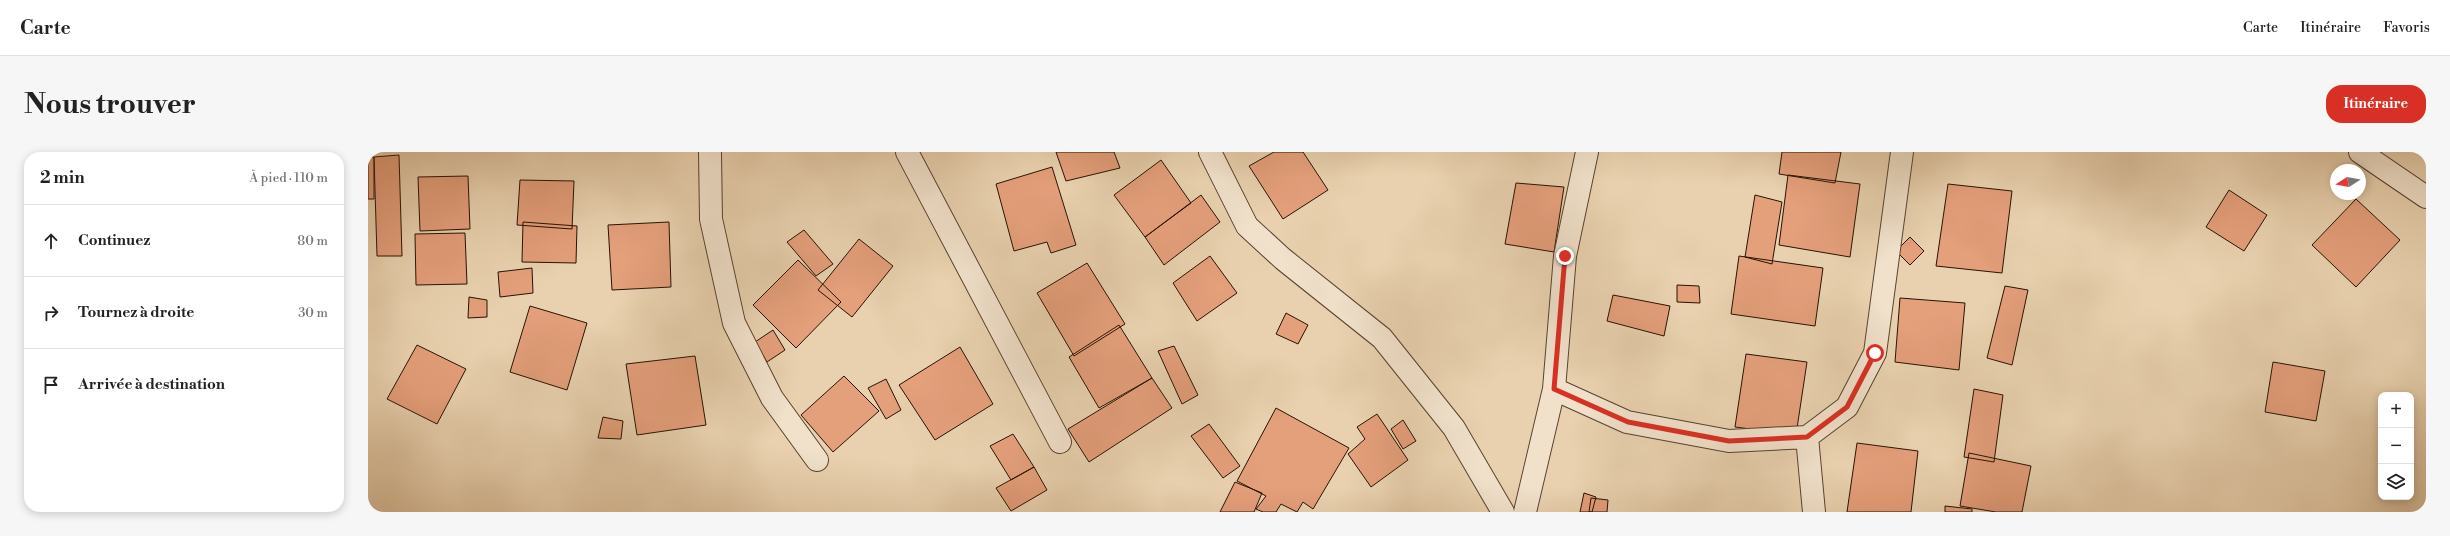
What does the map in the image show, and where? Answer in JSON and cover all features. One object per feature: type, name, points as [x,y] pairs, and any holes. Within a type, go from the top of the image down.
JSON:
[{"type":"street","points":[[710,152],[711,219],[734,323],[772,398],[817,460]]},
{"type":"street","points":[[907,152],[1060,442]]},
{"type":"street","points":[[1210,152],[1248,226],[1283,259],[1382,338],[1454,428],[1504,512]]},
{"type":"street","points":[[1525,512],[1554,389],[1565,256],[1587,152]]},
{"type":"street","points":[[1554,389],[1628,422],[1729,441],[1807,437],[1847,407],[1875,353],[1902,152]]},
{"type":"street","points":[[2360,152],[2426,197]]},
{"type":"street","points":[[1807,437],[1814,512]]},
{"type":"building","points":[[1056,152],[1114,152],[1120,168],[1066,181]]},
{"type":"building","points":[[1274,152],[1303,152],[1328,190],[1283,219],[1249,166]]},
{"type":"building","points":[[1782,152],[1841,152],[1835,183],[1779,174]]},
{"type":"building","points":[[399,155],[402,256],[377,256],[374,157]]},
{"type":"building","points":[[368,157],[374,157],[374,199],[368,199]]},
{"type":"building","points":[[1161,160],[1191,203],[1145,237],[1114,195]]},
{"type":"building","points":[[1052,167],[1076,245],[1051,253],[1047,242],[1014,251],[996,184]]},
{"type":"building","points":[[1788,175],[1860,184],[1850,257],[1779,245]]},
{"type":"building","points":[[468,176],[470,229],[420,231],[418,177]]},
{"type":"building","points":[[520,180],[574,181],[572,229],[517,225]]},
{"type":"building","points":[[1516,183],[1564,187],[1554,252],[1505,244]]},
{"type":"building","points":[[1948,184],[2012,191],[2002,273],[1936,266]]},
{"type":"building","points":[[2229,190],[2267,215],[2244,251],[2206,227]]},
{"type":"building","points":[[1201,195],[1220,222],[1164,265],[1145,237]]},
{"type":"building","points":[[1755,195],[1782,202],[1772,264],[1745,257]]},
{"type":"building","points":[[2355,200],[2357,200],[2400,240],[2356,287],[2312,245]]},
{"type":"building","points":[[523,222],[577,226],[576,263],[522,262]]},
{"type":"building","points":[[669,222],[671,287],[612,290],[608,225]]},
{"type":"building","points":[[804,230],[833,264],[816,276],[787,242]]},
{"type":"building","points":[[465,233],[467,284],[416,285],[415,234]]},
{"type":"building","points":[[1910,237],[1924,251],[1910,265],[1896,251]]},
{"type":"building","points":[[859,239],[893,266],[852,317],[818,290]]},
{"type":"building","points":[[1210,256],[1237,293],[1197,321],[1173,283]]},
{"type":"building","points":[[1739,256],[1823,268],[1815,326],[1731,314]]},
{"type":"building","points":[[798,260],[841,302],[796,348],[753,305]]},
{"type":"building","points":[[1087,263],[1125,324],[1074,356],[1037,293]]},
{"type":"building","points":[[532,268],[533,293],[500,297],[498,272]]},
{"type":"building","points":[[1677,285],[1699,286],[1700,303],[1677,302]]},
{"type":"building","points":[[2005,286],[2028,290],[2012,365],[1987,358]]},
{"type":"building","points":[[1613,295],[1670,306],[1664,336],[1607,321]]},
{"type":"building","points":[[469,297],[487,300],[487,317],[468,318]]},
{"type":"building","points":[[1900,298],[1965,303],[1959,370],[1895,362]]},
{"type":"building","points":[[530,306],[587,323],[567,390],[510,372]]},
{"type":"building","points":[[1286,313],[1308,325],[1298,344],[1276,334]]},
{"type":"building","points":[[1119,325],[1152,378],[1099,408],[1069,357]]},
{"type":"building","points":[[773,330],[785,350],[767,362],[755,342]]},
{"type":"building","points":[[417,345],[466,369],[437,424],[387,399]]},
{"type":"building","points":[[1174,346],[1198,395],[1182,404],[1158,351]]},
{"type":"building","points":[[960,347],[993,404],[935,440],[899,385]]},
{"type":"building","points":[[1746,354],[1807,362],[1796,435],[1735,427]]},
{"type":"building","points":[[695,356],[706,425],[637,435],[626,364]]},
{"type":"building","points":[[2273,362],[2325,371],[2316,421],[2265,412]]},
{"type":"building","points":[[844,376],[879,411],[833,452],[801,415]]},
{"type":"building","points":[[1152,378],[1172,408],[1089,462],[1068,429]]},
{"type":"building","points":[[886,379],[901,410],[886,419],[868,388]]},
{"type":"building","points":[[1974,389],[2003,395],[1994,462],[1964,457]]},
{"type":"building","points":[[1276,408],[1349,448],[1313,509],[1303,502],[1297,512],[1281,504],[1276,512],[1263,512],[1256,509],[1266,496],[1237,481]]},
{"type":"building","points":[[1377,414],[1408,460],[1371,487],[1348,454],[1365,439],[1357,427]]},
{"type":"building","points":[[603,417],[623,421],[621,439],[598,438]]},
{"type":"building","points":[[1403,420],[1416,441],[1403,449],[1391,429]]},
{"type":"building","points":[[1209,424],[1240,466],[1223,478],[1191,436]]},
{"type":"building","points":[[1013,434],[1034,467],[1011,480],[990,446]]},
{"type":"building","points":[[1857,443],[1918,451],[1911,512],[1847,512]]},
{"type":"building","points":[[1969,453],[2031,466],[2022,512],[1996,512],[1960,506]]},
{"type":"building","points":[[1034,467],[1047,490],[1011,511],[996,488]]},
{"type":"building","points":[[1235,482],[1262,493],[1254,512],[1220,512]]},
{"type":"building","points":[[1584,493],[1596,497],[1592,512],[1580,512]]},
{"type":"building","points":[[1591,498],[1608,500],[1607,512],[1589,512]]},
{"type":"building","points":[[1945,506],[1972,509],[1972,512],[1945,512]]},
{"type":"route","points":[[1565,256],[1554,389],[1628,422],[1729,441],[1807,437],[1847,407],[1875,353]]}]
